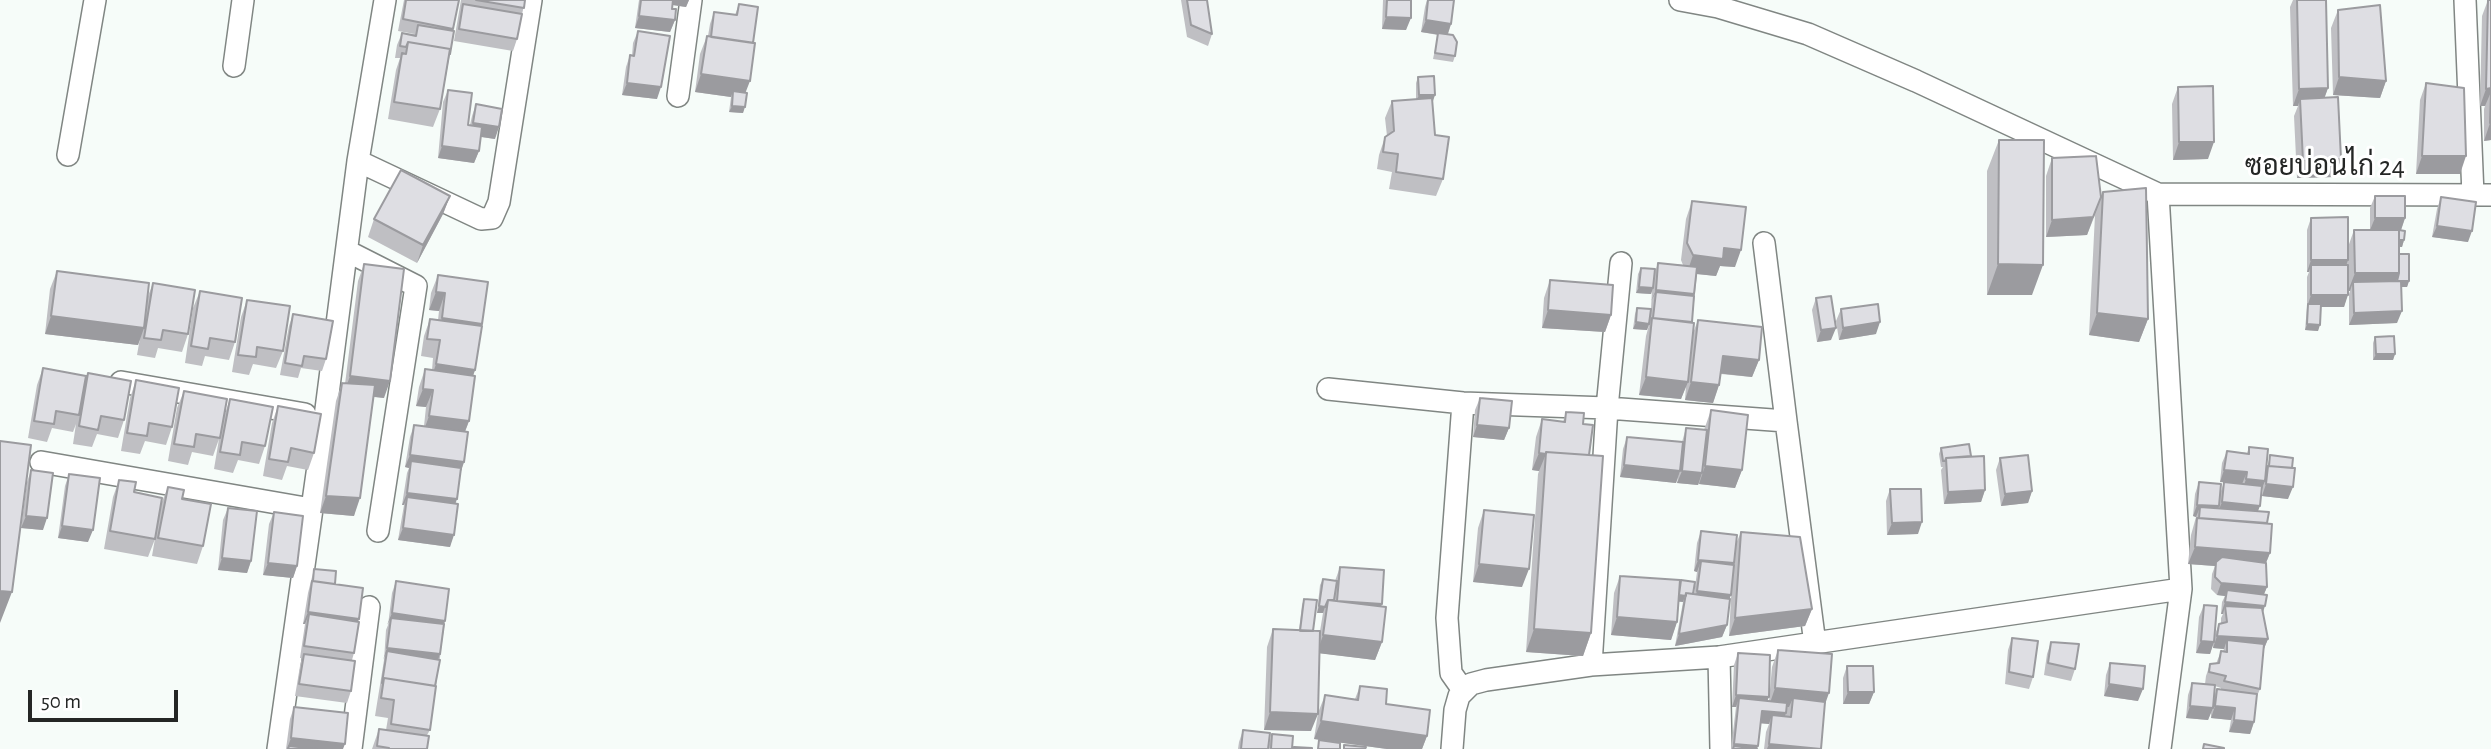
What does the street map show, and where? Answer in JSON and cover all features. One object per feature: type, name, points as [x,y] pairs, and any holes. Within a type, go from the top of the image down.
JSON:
[{"type":"street","points":[[68,155],[95,0]]},
{"type":"street","points":[[234,66],[243,0]]},
{"type":"street","points":[[278,749],[358,161],[385,0]]},
{"type":"street","points":[[358,161],[481,219],[492,218],[499,202],[531,0]]},
{"type":"street","points":[[678,96],[691,0]]},
{"type":"street","points":[[1680,0],[1718,7],[1808,34],[1916,81],[2158,194],[2181,589],[2160,749]]},
{"type":"street","points":[[2465,0],[2482,195]]},
{"type":"street","name":"ซอยบ่อนไก่ 24","points":[[2158,194],[2482,195]]},
{"type":"street","points":[[1764,243],[1815,644]]},
{"type":"street","points":[[347,251],[416,285],[378,530]]},
{"type":"street","points":[[1591,665],[1606,408],[1621,264]]},
{"type":"street","points":[[121,382],[325,417]]},
{"type":"street","points":[[1328,390],[1462,403],[1606,408],[1786,421]]},
{"type":"street","points":[[1462,403],[1447,618],[1451,673],[1463,690]]},
{"type":"street","points":[[41,462],[311,509]]},
{"type":"street","points":[[1452,749],[1455,710],[1463,690],[1471,684],[1486,680],[1591,665],[1720,657],[2181,589]]},
{"type":"street","points":[[351,749],[369,607]]},
{"type":"street","points":[[1720,657],[1720,749]]},
{"type":"street","points":[[283,706],[307,709]]},
{"type":"street","points":[[331,712],[355,716]]},
{"type":"building","points":[[406,0],[459,0],[453,29],[403,19]]},
{"type":"building","points":[[476,0],[525,0],[524,8]]},
{"type":"building","points":[[641,0],[673,0],[675,20],[639,16]]},
{"type":"building","points":[[1187,0],[1207,0],[1212,34],[1191,25]]},
{"type":"building","points":[[1387,0],[1411,0],[1411,18],[1386,17]]},
{"type":"building","points":[[1428,0],[1454,0],[1451,24],[1426,20]]},
{"type":"building","points":[[2297,0],[2326,0],[2328,88],[2299,89]]},
{"type":"building","points":[[2488,0],[2491,0],[2491,88],[2486,89]]},
{"type":"building","points":[[463,4],[522,14],[517,39],[459,29]]},
{"type":"building","points":[[739,4],[758,7],[753,43],[711,37],[714,12],[737,15]]},
{"type":"building","points":[[2380,5],[2386,81],[2339,77],[2338,10]]},
{"type":"building","points":[[418,25],[454,31],[450,54],[450,49],[408,42],[406,47],[400,46],[402,33],[416,36]]},
{"type":"building","points":[[638,31],[670,36],[661,87],[627,83],[630,55],[634,56]]},
{"type":"building","points":[[1438,33],[1453,35],[1457,42],[1455,56],[1435,53]]},
{"type":"building","points":[[707,36],[755,43],[750,81],[701,74]]},
{"type":"building","points":[[408,42],[450,49],[440,109],[394,102],[402,53],[406,54]]},
{"type":"building","points":[[1434,76],[1435,95],[1419,95],[1418,77]]},
{"type":"building","points":[[2426,83],[2464,88],[2466,156],[2422,156]]},
{"type":"building","points":[[2213,86],[2214,142],[2179,142],[2178,87]]},
{"type":"building","points":[[448,90],[472,93],[468,125],[482,127],[479,151],[442,146]]},
{"type":"building","points":[[733,91],[747,93],[745,107],[732,106]]},
{"type":"building","points":[[2338,97],[2341,159],[2303,161],[2300,99]]},
{"type":"building","points":[[1432,98],[1435,135],[1449,137],[1443,179],[1396,172],[1398,154],[1383,152],[1385,137],[1394,131],[1392,101]]},
{"type":"building","points":[[476,104],[502,109],[499,127],[473,123]]},
{"type":"building","points":[[1999,140],[2044,140],[2043,265],[1998,264]]},
{"type":"building","points":[[2096,156],[2101,197],[2093,217],[2052,220],[2052,158]]},
{"type":"building","points":[[401,170],[450,196],[423,245],[374,219]]},
{"type":"building","points":[[2146,188],[2148,319],[2097,313],[2103,192]]},
{"type":"building","points":[[2375,196],[2405,196],[2405,218],[2375,218]]},
{"type":"building","points":[[2441,197],[2476,202],[2472,231],[2437,226]]},
{"type":"building","points":[[1692,201],[1746,207],[1741,250],[1724,248],[1723,259],[1693,255],[1687,243]]},
{"type":"building","points":[[2348,217],[2348,260],[2311,260],[2311,218]]},
{"type":"building","points":[[2354,230],[2399,230],[2399,273],[2355,273]]},
{"type":"building","points":[[2399,230],[2405,231],[2404,240],[2399,240]]},
{"type":"building","points":[[2399,254],[2409,254],[2409,281],[2397,281]]},
{"type":"building","points":[[1658,263],[1697,267],[1694,294],[1656,290]]},
{"type":"building","points":[[364,264],[404,269],[390,381],[350,376]]},
{"type":"building","points":[[2311,265],[2348,265],[2348,295],[2311,295]]},
{"type":"building","points":[[1641,268],[1655,269],[1653,288],[1639,287]]},
{"type":"building","points":[[57,271],[149,283],[144,328],[51,316]]},
{"type":"building","points":[[438,275],[488,282],[482,324],[442,318],[445,293],[436,292]]},
{"type":"building","points":[[1550,280],[1613,285],[1611,315],[1548,310]]},
{"type":"building","points":[[2401,281],[2402,311],[2354,313],[2353,282]]},
{"type":"building","points":[[153,283],[195,290],[188,334],[163,330],[161,340],[144,338]]},
{"type":"building","points":[[200,291],[242,298],[235,342],[210,338],[208,349],[191,346]]},
{"type":"building","points":[[1656,292],[1694,296],[1692,322],[1653,318]]},
{"type":"building","points":[[1831,296],[1836,328],[1821,330],[1816,298]]},
{"type":"building","points":[[247,300],[290,306],[283,351],[257,347],[256,357],[238,355]]},
{"type":"building","points":[[1878,304],[1880,322],[1843,328],[1841,309]]},
{"type":"building","points":[[2308,304],[2321,304],[2320,325],[2307,324]]},
{"type":"building","points":[[1637,308],[1651,309],[1649,324],[1636,322]]},
{"type":"building","points":[[293,314],[333,321],[326,359],[304,356],[302,366],[285,363]]},
{"type":"building","points":[[1652,318],[1694,323],[1688,382],[1646,377]]},
{"type":"building","points":[[430,319],[482,326],[475,370],[436,364],[440,340],[427,339]]},
{"type":"building","points":[[1698,320],[1762,327],[1759,360],[1723,356],[1719,385],[1691,382]]},
{"type":"building","points":[[2394,336],[2395,354],[2376,354],[2375,337]]},
{"type":"building","points":[[43,368],[86,376],[79,415],[56,411],[54,424],[34,421]]},
{"type":"building","points":[[425,369],[475,376],[469,421],[429,416],[433,390],[423,389]]},
{"type":"building","points":[[88,373],[131,381],[124,420],[101,416],[98,430],[79,426]]},
{"type":"building","points":[[136,380],[179,388],[172,427],[149,423],[147,436],[127,433]]},
{"type":"building","points":[[342,383],[375,385],[360,498],[326,496]]},
{"type":"building","points":[[184,391],[227,399],[220,438],[196,434],[194,447],[174,444]]},
{"type":"building","points":[[1480,398],[1512,401],[1509,428],[1477,425]]},
{"type":"building","points":[[230,399],[273,407],[265,446],[242,442],[240,455],[220,452]]},
{"type":"building","points":[[278,406],[321,414],[314,453],[291,448],[288,462],[269,459]]},
{"type":"building","points":[[1711,410],[1748,415],[1742,470],[1705,466]]},
{"type":"building","points":[[1566,412],[1584,413],[1583,424],[1593,425],[1589,455],[1539,453],[1542,419],[1565,422]]},
{"type":"building","points":[[414,425],[468,432],[464,462],[410,455]]},
{"type":"building","points":[[1686,428],[1707,430],[1702,473],[1682,471]]},
{"type":"building","points":[[1627,437],[1683,442],[1680,471],[1624,465]]},
{"type":"building","points":[[0,441],[31,445],[12,592],[0,591]]},
{"type":"building","points":[[1969,444],[1971,456],[1946,458],[1943,461],[1941,448]]},
{"type":"building","points":[[2249,447],[2268,449],[2265,481],[2246,479],[2247,472],[2224,470],[2227,451],[2249,454]]},
{"type":"building","points":[[1546,452],[1603,456],[1591,633],[1534,629]]},
{"type":"building","points":[[2028,455],[2032,491],[2005,494],[2000,458]]},
{"type":"building","points":[[2270,455],[2293,458],[2292,468],[2269,466]]},
{"type":"building","points":[[1984,456],[1985,490],[1948,492],[1946,458]]},
{"type":"building","points":[[411,461],[461,468],[457,499],[407,493]]},
{"type":"building","points":[[2268,466],[2295,468],[2293,487],[2266,484]]},
{"type":"building","points":[[31,470],[53,473],[47,518],[26,516]]},
{"type":"building","points":[[69,474],[100,478],[93,530],[62,526]]},
{"type":"building","points":[[119,480],[136,482],[134,492],[162,498],[155,539],[110,531]]},
{"type":"building","points":[[2199,482],[2221,484],[2219,506],[2197,505]]},
{"type":"building","points":[[2224,482],[2262,486],[2260,506],[2222,502]]},
{"type":"building","points":[[168,487],[184,490],[182,499],[211,504],[203,546],[158,538]]},
{"type":"building","points":[[1890,489],[1921,489],[1922,522],[1892,523]]},
{"type":"building","points":[[407,497],[458,504],[454,535],[403,528]]},
{"type":"building","points":[[2200,507],[2269,512],[2267,523],[2199,518]]},
{"type":"building","points":[[228,508],[257,511],[251,561],[222,558]]},
{"type":"building","points":[[1484,510],[1534,515],[1529,569],[1479,564]]},
{"type":"building","points":[[274,512],[303,516],[297,566],[268,563]]},
{"type":"building","points":[[2197,518],[2272,524],[2270,553],[2195,547]]},
{"type":"building","points":[[1701,531],[1737,535],[1734,563],[1698,560]]},
{"type":"building","points":[[1741,532],[1800,537],[1812,609],[1735,618]]},
{"type":"building","points":[[2222,557],[2266,563],[2267,587],[2221,583],[2215,577],[2216,562]]},
{"type":"building","points":[[1701,561],[1734,565],[1731,595],[1697,591]]},
{"type":"building","points":[[1340,567],[1384,570],[1382,604],[1337,601]]},
{"type":"building","points":[[314,569],[336,571],[335,584],[313,581]]},
{"type":"building","points":[[1620,576],[1680,580],[1677,622],[1617,617]]},
{"type":"building","points":[[1323,579],[1337,581],[1334,600],[1328,600],[1325,607],[1319,606]]},
{"type":"building","points":[[1681,580],[1695,582],[1693,594],[1679,595]]},
{"type":"building","points":[[312,581],[363,588],[359,619],[308,612]]},
{"type":"building","points":[[396,581],[449,589],[445,621],[392,613]]},
{"type":"building","points":[[2227,590],[2267,595],[2265,606],[2225,602]]},
{"type":"building","points":[[1686,593],[1730,599],[1727,625],[1679,634]]},
{"type":"building","points":[[1304,599],[1317,600],[1313,631],[1300,631]]},
{"type":"building","points":[[1328,600],[1386,607],[1382,642],[1323,635]]},
{"type":"building","points":[[2204,605],[2217,606],[2214,642],[2201,641]]},
{"type":"building","points":[[2225,606],[2262,608],[2268,639],[2217,636],[2219,624],[2227,622]]},
{"type":"building","points":[[309,614],[359,622],[354,653],[304,646]]},
{"type":"building","points":[[391,618],[444,624],[440,654],[387,648]]},
{"type":"building","points":[[1273,629],[1320,631],[1318,714],[1270,712]]},
{"type":"building","points":[[2012,638],[2038,641],[2033,677],[2009,672]]},
{"type":"building","points":[[2227,640],[2264,644],[2260,689],[2224,681],[2226,676],[2209,672],[2210,664],[2219,663],[2221,651],[2227,652]]},
{"type":"building","points":[[2051,642],[2079,644],[2075,669],[2048,663]]},
{"type":"building","points":[[1778,650],[1832,654],[1829,693],[1775,688]]},
{"type":"building","points":[[387,651],[440,660],[435,686],[384,678],[382,683]]},
{"type":"building","points":[[1738,653],[1770,655],[1769,697],[1736,695]]},
{"type":"building","points":[[304,654],[355,661],[351,691],[299,684]]},
{"type":"building","points":[[2110,663],[2145,666],[2143,689],[2109,684]]},
{"type":"building","points":[[1847,666],[1873,666],[1874,692],[1848,692]]},
{"type":"building","points":[[384,678],[436,686],[430,730],[391,724],[394,700],[381,698]]},
{"type":"building","points":[[2192,683],[2215,685],[2213,708],[2190,706]]},
{"type":"building","points":[[1360,686],[1387,689],[1386,704],[1430,710],[1427,736],[1321,721],[1325,695],[1358,700]]},
{"type":"building","points":[[2217,689],[2257,694],[2254,722],[2234,720],[2235,708],[2215,706]]},
{"type":"building","points":[[1739,698],[1787,703],[1786,713],[1762,711],[1758,746],[1734,744]]},
{"type":"building","points":[[1793,698],[1825,702],[1821,749],[1769,744],[1772,715],[1791,717]]},
{"type":"building","points":[[294,707],[348,713],[345,744],[291,738]]},
{"type":"building","points":[[379,729],[429,736],[427,749],[389,749],[377,746]]},
{"type":"building","points":[[1243,730],[1270,733],[1268,749],[1241,749]]},
{"type":"building","points":[[1272,734],[1293,736],[1292,749],[1271,749]]},
{"type":"building","points":[[1319,740],[1340,743],[1340,749],[1318,749]]},
{"type":"building","points":[[2204,744],[2224,748],[2224,749],[2203,749]]},
{"type":"building","points":[[1344,745],[1366,747],[1344,749]]},
{"type":"building","points":[[289,746],[317,749],[288,749]]},
{"type":"building","points":[[1734,746],[1757,749],[1733,749]]}]
